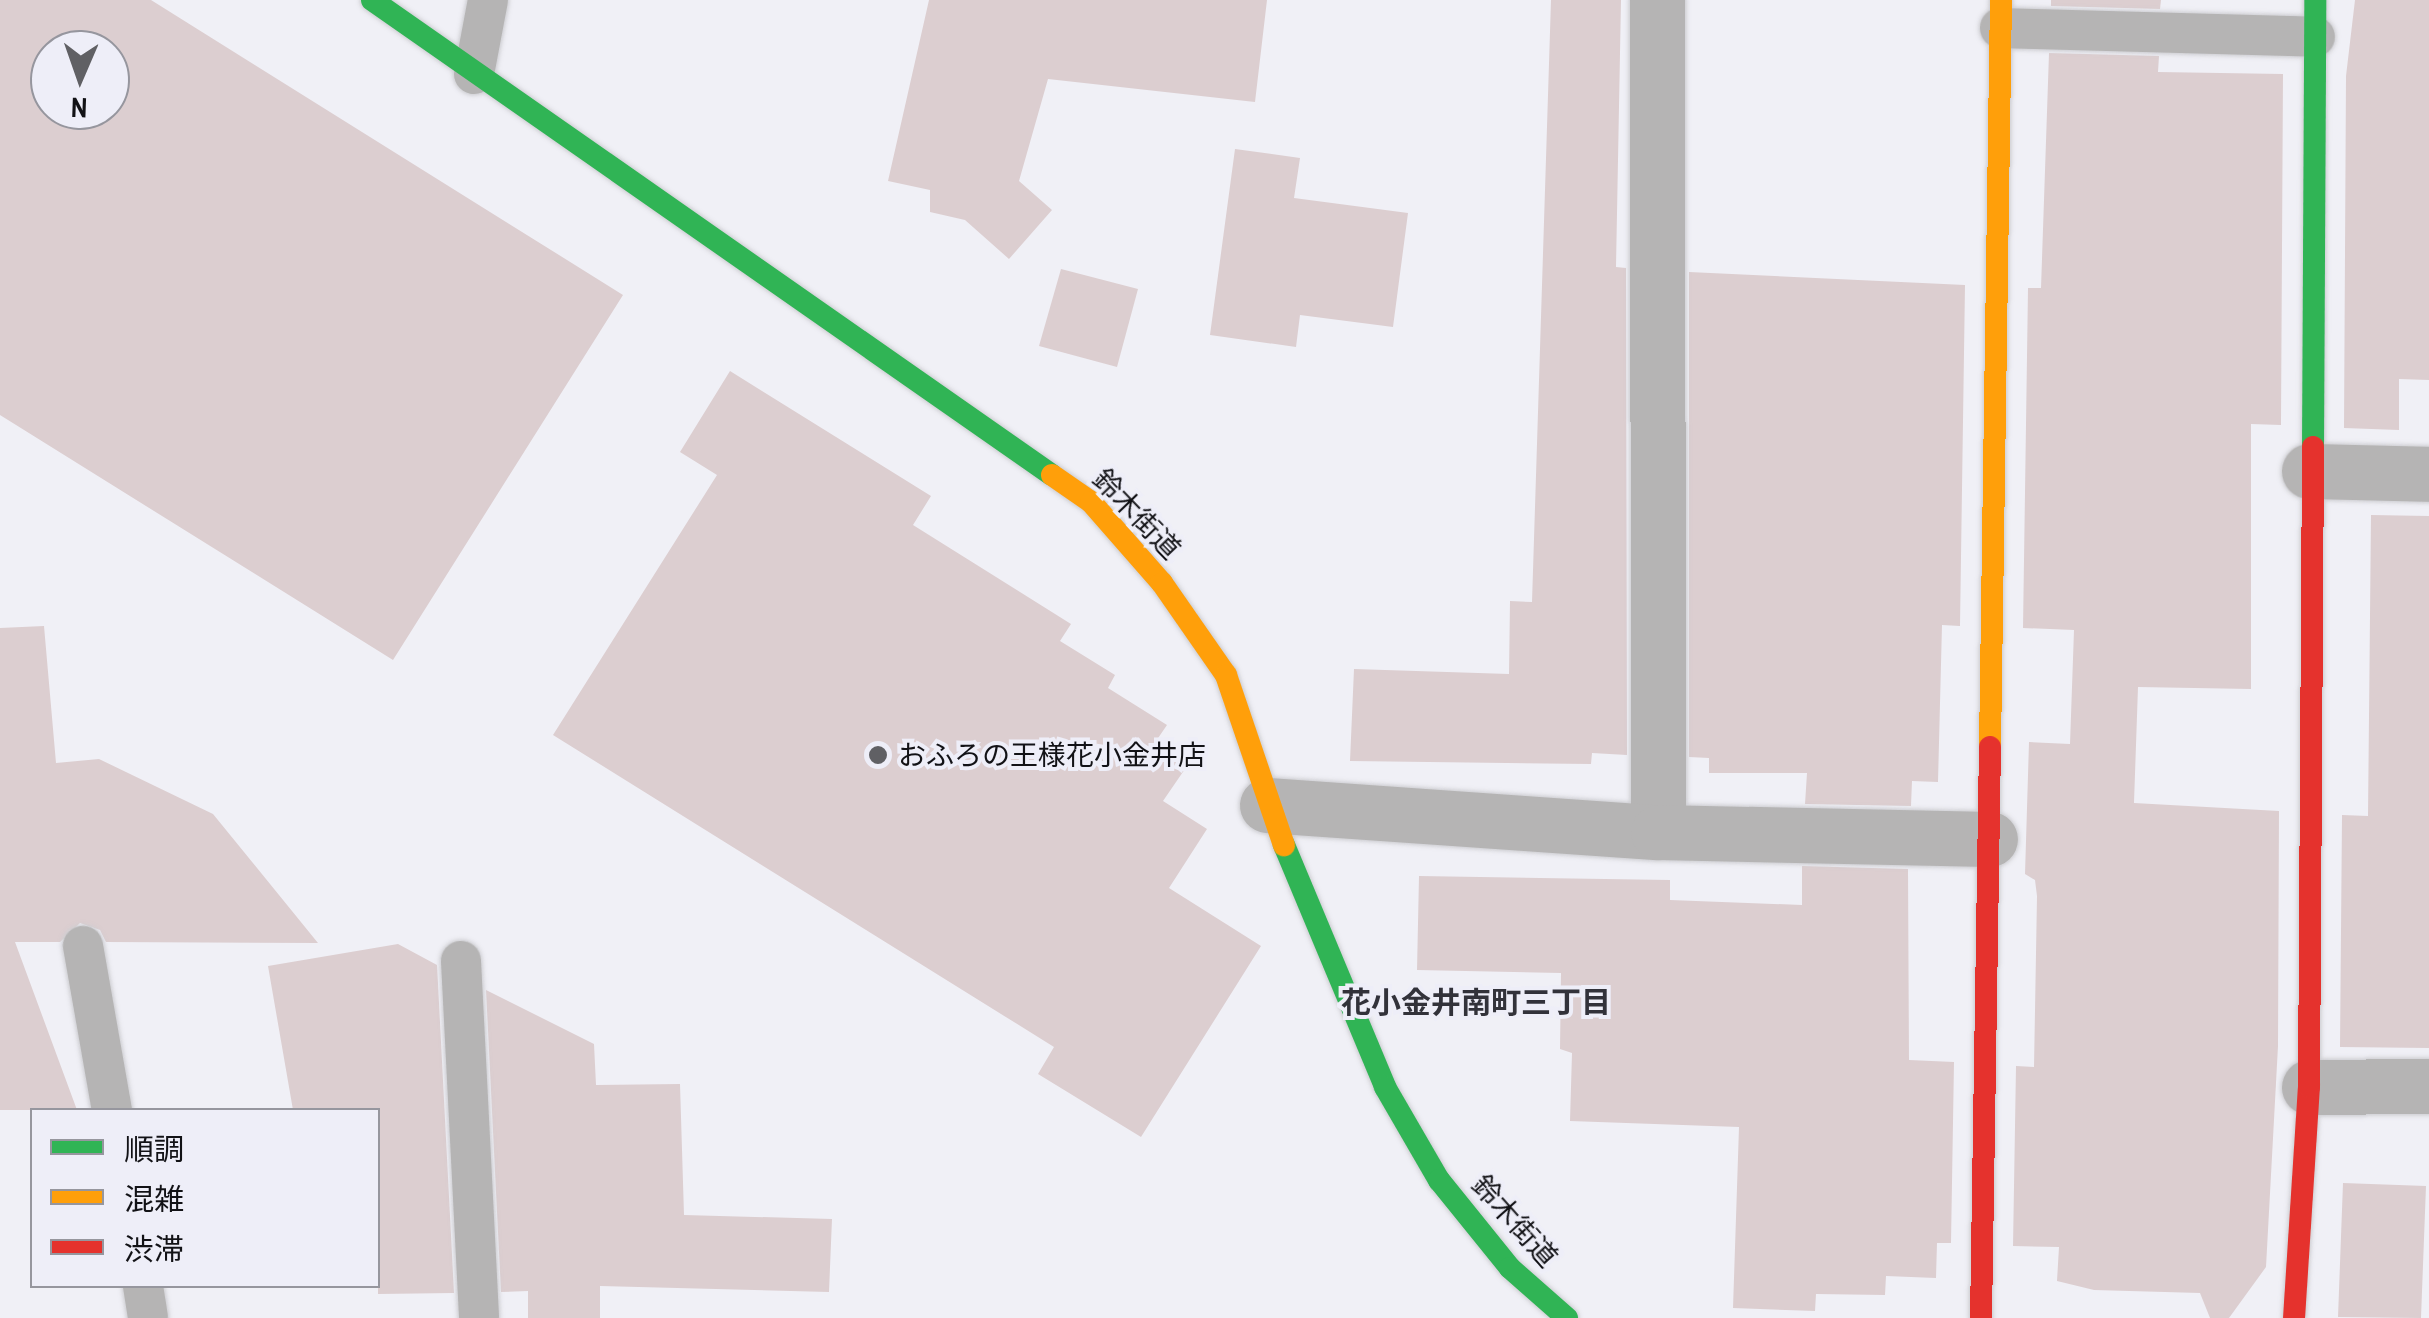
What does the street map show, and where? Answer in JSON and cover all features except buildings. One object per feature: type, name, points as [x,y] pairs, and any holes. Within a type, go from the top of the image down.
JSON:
[{"type":"street","name":"鈴木街道","points":[[372,0],[1091,502],[1162,583],[1226,676],[1267,805],[1385,1087],[1439,1180],[1510,1268],[1567,1318]]},
{"type":"street","points":[[1657,0],[1658,832]]},
{"type":"street","points":[[1981,1318],[2000,14]]},
{"type":"street","points":[[2294,1318],[2308,1087],[2308,472],[2315,18]]},
{"type":"street","points":[[2308,472],[2429,474]]},
{"type":"street","points":[[1267,805],[1658,832],[1990,839]]},
{"type":"street","points":[[2308,1087],[2429,1086]]},
{"type":"lane","points":[[474,74],[488,0]]},
{"type":"lane","points":[[2000,14],[2315,18]]},
{"type":"lane","points":[[83,946],[112,1108]]},
{"type":"lane","points":[[460,961],[479,1318]]},
{"type":"lane","points":[[142,1288],[148,1318]]},
{"type":"traffic: fast","points":[[372,0],[1052,475]]},
{"type":"traffic: fast","points":[[2313,447],[2315,0]]},
{"type":"traffic: fast","points":[[1284,845],[1385,1087],[1439,1180],[1510,1268],[1567,1318]]},
{"type":"traffic: slow","points":[[1990,747],[2001,0]]},
{"type":"traffic: slow","points":[[1052,475],[1091,502],[1162,583],[1226,675],[1284,845]]},
{"type":"traffic: jam","points":[[2294,1318],[2309,1087],[2313,447]]},
{"type":"traffic: jam","points":[[1981,1318],[1990,747]]},
{"type":"place","name":"おふろの王様花小金井店","points":[[878,755]]},
{"type":"district","name":"花小金井南町三丁目","points":[[1476,1002]]}]
